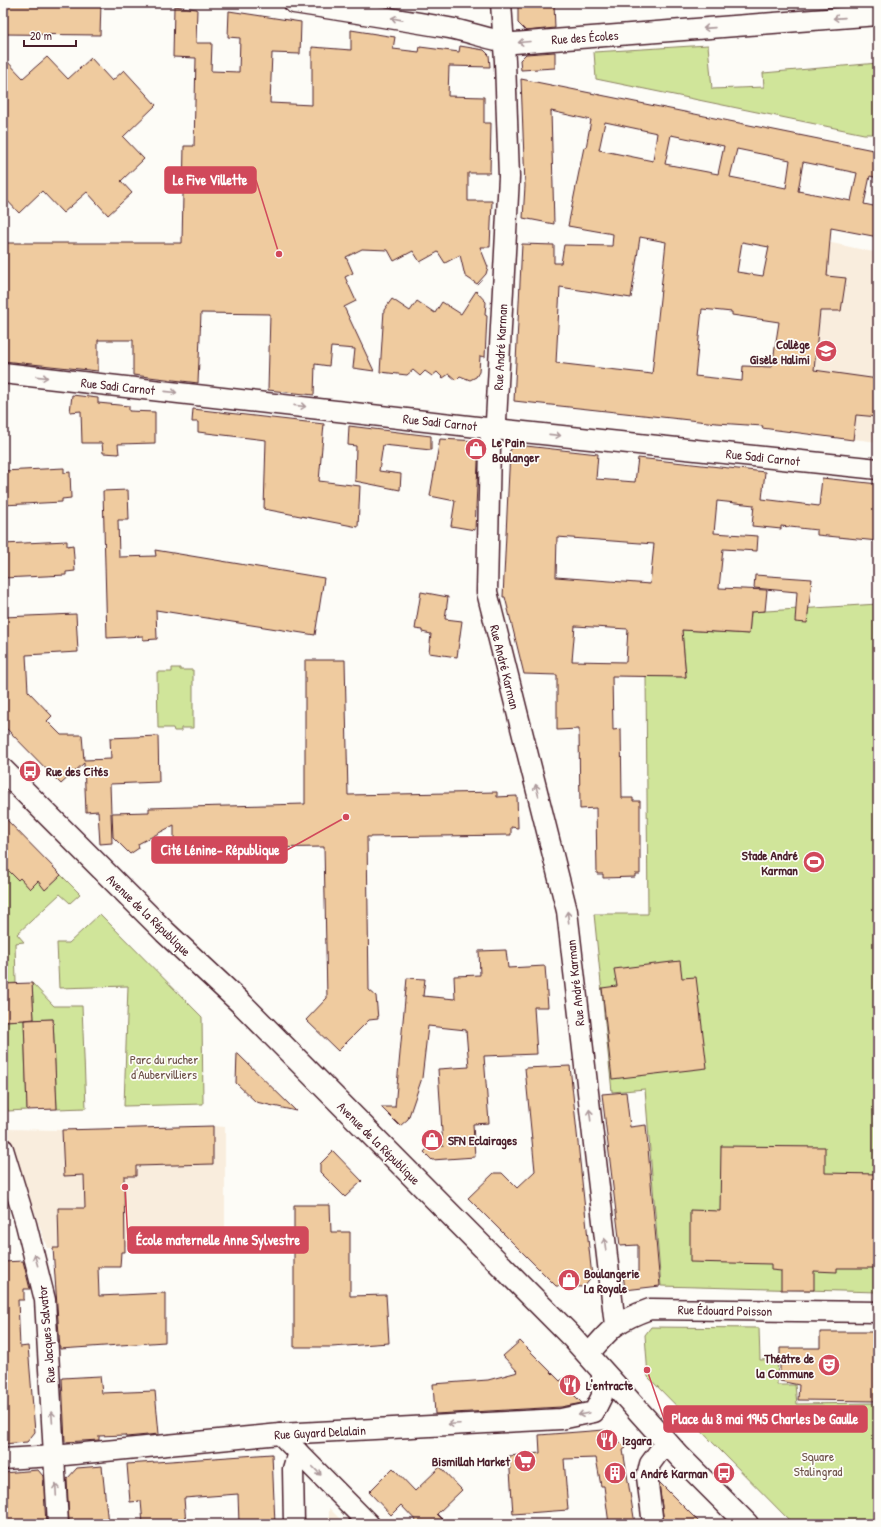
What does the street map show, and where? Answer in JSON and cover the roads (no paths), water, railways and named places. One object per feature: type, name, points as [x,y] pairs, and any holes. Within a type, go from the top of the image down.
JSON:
[{"type":"main road","name":"Avenue de la République","points":[[3,770],[165,932],[243,1005],[588,1355],[666,1442],[747,1524]]},
{"type":"street","name":"Rue des Écoles","points":[[294,3],[470,32],[504,42],[878,15]]},
{"type":"street","name":"Rue André Karman","points":[[501,3],[504,42],[509,177],[495,429],[491,436],[490,446],[487,592],[567,911],[615,1325]]},
{"type":"street","name":"Rue Sadi Carnot","points":[[3,373],[495,429],[878,469]]},
{"type":"street","name":"Rue Jacques Salvator","points":[[3,1149],[26,1224],[45,1300],[58,1524]]},
{"type":"street","name":"Rue Édouard Poisson","points":[[588,1355],[615,1325],[628,1317],[650,1309],[878,1312]]},
{"type":"street","name":"Rue Guyard Delalain","points":[[3,1459],[54,1456],[280,1434],[561,1419],[594,1412],[602,1396],[602,1372]]},
{"type":"street","points":[[280,1434],[369,1524]]},
{"type":"street","points":[[653,1524],[647,1477],[650,1464],[666,1442]]},
{"type":"street","points":[[294,1524],[293,1469],[298,1452]]},
{"type":"place","name":"Le Five Villette","points":[[279,254]]},
{"type":"place","name":"Collège Gisèle Halimi","points":[[826,351]]},
{"type":"place","name":"Le Pain Boulanger","points":[[476,449]]},
{"type":"place","name":"Rue des Cités","points":[[30,771]]},
{"type":"place","name":"Cité Lénine- République","points":[[346,817]]},
{"type":"place","name":"Stade André Karman","points":[[814,862]]},
{"type":"place","name":"SFN Eclairages","points":[[432,1140]]},
{"type":"place","name":"École maternelle Anne Sylvestre","points":[[125,1187]]},
{"type":"place","name":"Boulangerie La Royale","points":[[569,1280]]},
{"type":"place","name":"Théâtre de la Commune","points":[[829,1365]]},
{"type":"place","name":"Place du 8 mai 1945 Charles De Gaulle","points":[[647,1370]]},
{"type":"place","name":"L'entracte","points":[[570,1385]]},
{"type":"place","name":"Izgara","points":[[607,1440]]},
{"type":"place","name":"Bismillah Market","points":[[525,1461]]},
{"type":"place","name":"a","points":[[615,1473]]},
{"type":"place","name":"André Karman","points":[[724,1473]]},
{"type":"park label","name":"Parc du rucher d'Aubervilliers","points":[[164,1066]]},
{"type":"park label","name":"Square Stalingrad","points":[[818,1464]]}]
